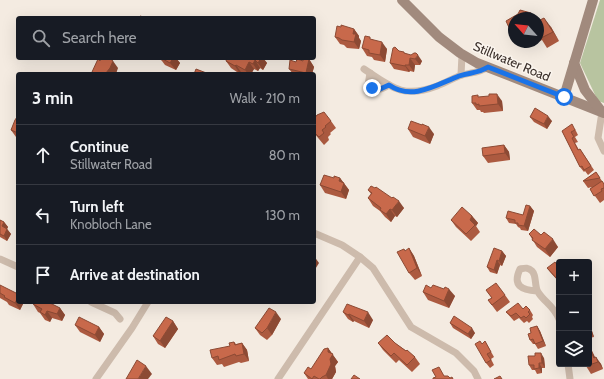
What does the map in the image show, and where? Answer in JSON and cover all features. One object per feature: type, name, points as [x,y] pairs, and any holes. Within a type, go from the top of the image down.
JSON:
[{"type":"main road","points":[[564,97],[593,0]]},
{"type":"main road","name":"Stillwater Road","points":[[406,1],[439,37],[462,54],[488,67],[603,112]]},
{"type":"main road","points":[[574,64],[585,90],[603,112]]},
{"type":"street","points":[[461,75],[462,54]]},
{"type":"street","points":[[389,85],[378,90],[372,88],[368,85],[367,71],[389,85],[395,89],[406,92],[417,92],[436,87],[461,75],[480,72],[488,67]]},
{"type":"street","points":[[603,112],[598,138],[604,151]]},
{"type":"street","points":[[316,234],[342,245],[373,268],[411,327],[456,353],[474,372],[478,379]]},
{"type":"street","points":[[278,379],[360,257]]},
{"type":"street","points":[[0,259],[16,266]]},
{"type":"street","points":[[537,290],[556,313]]},
{"type":"street","points":[[95,304],[115,314],[120,319]]},
{"type":"street","points":[[96,379],[132,328],[147,304]]},
{"type":"street","points":[[568,367],[570,379]]},
{"type":"green space","points":[[600,0],[604,0],[604,103],[598,101],[580,63]]},
{"type":"building","points":[[544,18],[553,32],[544,36]]},
{"type":"building","points":[[341,25],[354,29],[353,34],[356,34],[354,42],[335,37],[337,26],[341,27]]},
{"type":"building","points":[[365,36],[382,42],[380,55],[369,53],[369,50],[362,48]]},
{"type":"building","points":[[395,47],[404,53],[411,55],[416,53],[418,55],[415,59],[410,58],[409,65],[405,66],[390,63],[393,48]]},
{"type":"building","points":[[98,60],[113,61],[107,72],[92,72]]},
{"type":"building","points":[[165,60],[172,60],[170,63]]},
{"type":"building","points":[[255,60],[253,64],[249,62],[245,70],[226,61]]},
{"type":"building","points":[[290,60],[296,62],[297,60],[309,60],[306,72],[289,69]]},
{"type":"building","points":[[196,69],[204,72],[195,72]]},
{"type":"building","points":[[489,94],[497,94],[498,104],[479,106],[479,104],[476,105],[476,103],[472,103],[472,96],[489,96]]},
{"type":"building","points":[[535,108],[548,116],[544,124],[530,117]]},
{"type":"building","points":[[324,112],[331,121],[322,130],[324,133],[319,137],[316,134],[317,115]]},
{"type":"building","points":[[16,118],[16,132],[11,130]]},
{"type":"building","points":[[411,121],[429,127],[425,136],[408,129]]},
{"type":"building","points":[[572,124],[575,130],[571,132],[574,137],[572,138],[578,150],[580,149],[591,166],[584,170],[582,166],[580,167],[562,131]]},
{"type":"building","points":[[504,145],[505,153],[483,156],[482,148]]},
{"type":"building","points":[[596,172],[600,178],[583,181]]},
{"type":"building","points":[[324,175],[340,178],[339,181],[344,183],[341,192],[320,185]]},
{"type":"building","points":[[602,181],[604,188],[594,196],[590,189]]},
{"type":"building","points":[[371,186],[376,187],[399,201],[392,210],[390,209],[386,214],[368,198],[372,193],[368,190]]},
{"type":"building","points":[[526,205],[530,206],[524,226],[515,223],[515,220],[506,218],[508,211],[523,215]]},
{"type":"building","points":[[462,207],[472,216],[470,220],[475,225],[466,234],[451,220]]},
{"type":"building","points":[[0,220],[4,222],[2,226],[7,229],[4,236],[0,234]]},
{"type":"building","points":[[534,229],[541,235],[544,232],[553,239],[545,249],[532,240],[533,238],[529,234]]},
{"type":"building","points":[[409,248],[417,268],[409,273],[397,252],[404,249],[405,251]]},
{"type":"building","points":[[494,248],[502,251],[494,270],[487,267]]},
{"type":"building","points":[[555,262],[556,278],[547,268]]},
{"type":"building","points":[[496,283],[505,295],[492,305],[488,300],[492,298],[486,290]]},
{"type":"building","points":[[0,285],[16,293],[15,303],[4,297],[5,296],[0,293]]},
{"type":"building","points":[[426,285],[431,288],[433,285],[444,289],[445,287],[449,289],[444,301],[423,292]]},
{"type":"building","points":[[518,303],[523,309],[526,306],[530,310],[528,312],[530,314],[526,318],[524,316],[521,318],[516,313],[511,316],[506,312]]},
{"type":"building","points":[[33,304],[52,304],[60,308],[57,314],[47,311],[45,315],[40,312],[42,309]]},
{"type":"building","points":[[347,304],[368,312],[364,321],[343,312]]},
{"type":"building","points":[[269,308],[276,312],[267,328],[262,333],[255,328]]},
{"type":"building","points":[[454,316],[472,328],[468,334],[450,323]]},
{"type":"building","points":[[79,317],[99,327],[95,335],[75,325]]},
{"type":"building","points":[[166,317],[173,321],[160,341],[153,336]]},
{"type":"building","points":[[537,326],[543,341],[535,344],[533,339],[530,340],[528,334],[531,333],[530,328]]},
{"type":"building","points":[[387,335],[395,343],[415,357],[407,365],[394,353],[391,356],[378,343]]},
{"type":"building","points":[[480,341],[482,344],[485,341],[491,352],[487,354],[491,360],[486,363],[475,344]]},
{"type":"building","points":[[234,342],[235,345],[242,343],[244,354],[236,356],[235,354],[219,360],[218,356],[212,358],[210,350],[230,346],[229,343]]},
{"type":"building","points":[[328,348],[328,352],[333,354],[330,359],[331,364],[326,375],[320,379],[314,376],[312,379],[304,373],[308,367],[311,369],[324,349]]},
{"type":"building","points":[[535,353],[541,353],[542,363],[539,363],[539,368],[534,369],[534,365],[529,365],[528,356],[535,356]]},
{"type":"building","points":[[592,354],[594,358],[596,357],[598,362],[592,364]]},
{"type":"building","points":[[137,360],[146,366],[138,379],[126,379]]},
{"type":"building","points":[[439,367],[444,376],[448,376],[450,378],[452,377],[453,379],[433,379],[436,377],[432,370]]},
{"type":"building","points":[[354,375],[360,379],[351,379]]},
{"type":"building","points":[[500,376],[502,379],[494,379]]},
{"type":"route","points":[[372,88],[378,90],[389,85],[395,89],[406,92],[417,92],[436,87],[461,75],[480,72],[488,67],[564,97]]}]
